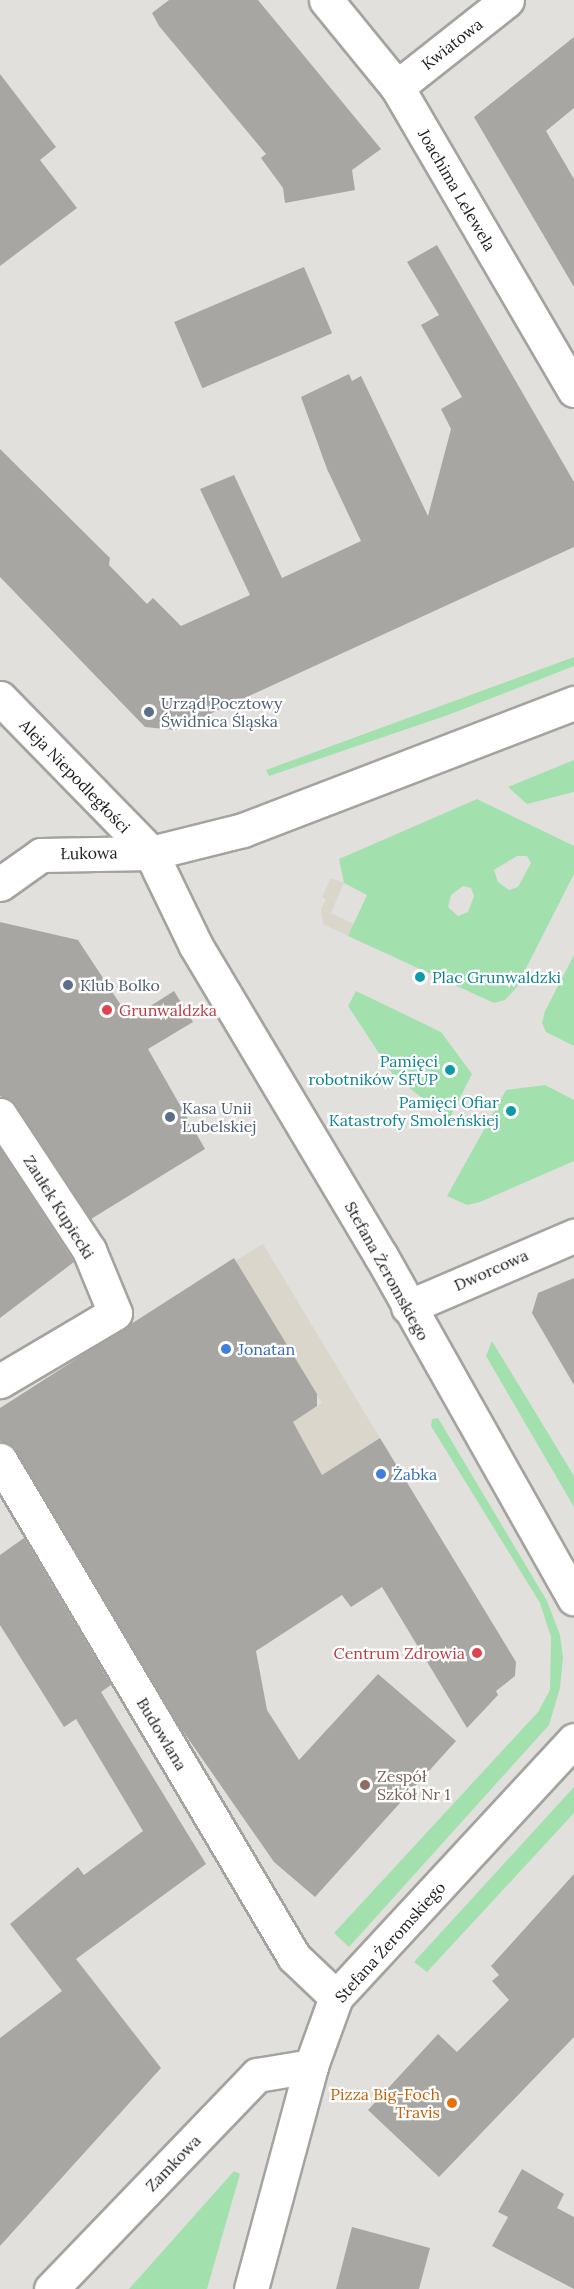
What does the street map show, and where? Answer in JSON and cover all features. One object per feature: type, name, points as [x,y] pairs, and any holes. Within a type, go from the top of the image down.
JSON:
[{"type":"street","name":"Joachima Lelewela","points":[[326,0],[398,87],[574,390]]},
{"type":"street","name":"Kwiatowa","points":[[398,87],[507,0]]},
{"type":"street","name":"Aleja Niepodległości","points":[[0,698],[151,853]]},
{"type":"street","points":[[151,853],[243,830],[574,703]]},
{"type":"street","name":"Łukowa","points":[[0,884],[41,855],[151,853]]},
{"type":"street","name":"Stefana Żeromskiego","points":[[151,853],[196,946],[408,1307],[574,1598]]},
{"type":"street","name":"Zaułek Kupiecki","points":[[0,1115],[89,1250],[115,1313],[0,1381]]},
{"type":"street","name":"Dworcowa","points":[[408,1307],[574,1236]]},
{"type":"street","name":"Budowlana","points":[[0,1460],[294,1957],[336,1997]]},
{"type":"street","name":"Stefana Żeromskiego","points":[[251,2289],[311,2066],[336,1997],[574,1740]]},
{"type":"street","name":"Zamkowa","points":[[51,2289],[257,2075],[311,2066]]},
{"type":"shaded area","points":[[331,878],[344,883],[331,913],[354,924],[348,936],[323,924],[321,909],[326,899],[322,897]]},
{"type":"shaded area","points":[[263,1244],[380,1438],[322,1475],[293,1422],[322,1403],[233,1262]]},
{"type":"green space","points":[[574,657],[574,666],[448,715],[269,776],[266,770]]},
{"type":"green space","points":[[574,760],[574,792],[527,804],[508,787]]},
{"type":"green space","points":[[477,799],[574,846],[574,874],[516,988],[505,1000],[494,1003],[348,936],[367,895],[344,883],[339,859]],"holes":[[[517,856],[527,856],[531,863],[518,887],[509,890],[498,882],[494,870]],[[463,886],[471,888],[474,896],[468,912],[458,916],[448,907],[451,895]]]},
{"type":"green space","points":[[574,955],[574,1046],[546,1032],[542,1023],[545,1011]]},
{"type":"green space","points":[[356,991],[441,1032],[472,1074],[449,1119],[394,1076],[348,1006]]},
{"type":"green space","points":[[545,1085],[574,1100],[574,1161],[480,1202],[467,1205],[447,1196],[506,1090]]},
{"type":"green space","points":[[492,1341],[574,1476],[574,1507],[486,1356]]},
{"type":"green space","points":[[438,1418],[547,1601],[560,1635],[563,1657],[560,1688],[549,1725],[349,1947],[334,1933],[538,1712],[550,1690],[551,1637],[540,1603],[431,1426],[432,1419]]},
{"type":"green space","points":[[574,1787],[574,1813],[427,1972],[414,1962]]},
{"type":"green space","points":[[234,2171],[240,2174],[207,2289],[129,2289]]},
{"type":"building","points":[[169,0],[258,0],[381,149],[352,170],[355,190],[285,203],[283,188],[261,158],[266,154],[159,26],[152,13]]},
{"type":"building","points":[[574,37],[574,108],[546,131],[574,179],[574,287],[474,117]]},
{"type":"building","points":[[0,74],[56,147],[40,160],[77,208],[0,266]]},
{"type":"building","points":[[437,245],[574,482],[574,547],[175,730],[145,727],[0,577],[0,449],[110,558],[109,565],[147,604],[153,598],[181,626],[250,595],[200,489],[234,475],[282,578],[361,541],[327,469],[301,397],[349,374],[352,381],[361,376],[428,516],[451,429],[441,409],[462,397],[421,325],[439,315],[407,262]]},
{"type":"building","points":[[304,267],[332,333],[202,388],[174,322]]},
{"type":"building","points":[[0,922],[78,940],[130,1019],[174,991],[193,1022],[148,1049],[205,1149],[91,1219],[16,1105],[0,1096]]},
{"type":"building","points":[[0,1149],[74,1262],[0,1318]]},
{"type":"building","points":[[234,1258],[317,1394],[317,1406],[293,1422],[322,1475],[380,1438],[516,1662],[515,1676],[496,1691],[498,1695],[467,1728],[382,1587],[351,1607],[342,1595],[256,1651],[267,1710],[299,1760],[378,1674],[456,1741],[315,1897],[274,1862],[178,1724],[16,1450],[0,1441],[0,1408]]},
{"type":"building","points":[[574,1278],[574,1385],[532,1313],[538,1293]]},
{"type":"building","points":[[24,1538],[111,1685],[101,1692],[206,1864],[76,1959],[161,2068],[0,2246],[0,2038],[62,1991],[10,1924],[78,1867],[84,1875],[143,1831],[76,1719],[64,1727],[0,1625],[0,1555]]},
{"type":"building","points":[[574,1874],[574,2037],[439,2177],[368,2110],[438,2034],[457,2052],[509,2000],[492,1981],[499,1975],[491,1966]]},
{"type":"building","points":[[522,2169],[564,2194],[557,2208],[574,2217],[574,2289],[492,2246],[508,2217],[498,2212]]},
{"type":"building","points":[[352,2227],[430,2248],[419,2289],[336,2289]]},
{"type":"place","name":"Urząd Pocztowy Świdnica Śląska","points":[[149,712]]},
{"type":"place","name":"Plac Grunwaldzki","points":[[420,977]]},
{"type":"place","name":"Klub Bolko","points":[[68,985]]},
{"type":"place","name":"Grunwaldzka","points":[[107,1010]]},
{"type":"place","name":"Pamięci robotników ŚFUP","points":[[450,1070]]},
{"type":"place","name":"Pamięci Ofiar Katastrofy Smoleńskiej","points":[[511,1111]]},
{"type":"place","name":"Kasa Unii Lubelskiej","points":[[170,1117]]},
{"type":"place","name":"Jonatan","points":[[226,1349]]},
{"type":"place","name":"Żabka","points":[[381,1474]]},
{"type":"place","name":"Centrum Zdrowia","points":[[477,1653]]},
{"type":"place","name":"Zespół Szkół Nr 1","points":[[365,1785]]},
{"type":"place","name":"Pizza Big-Foch Travis","points":[[452,2103]]}]
